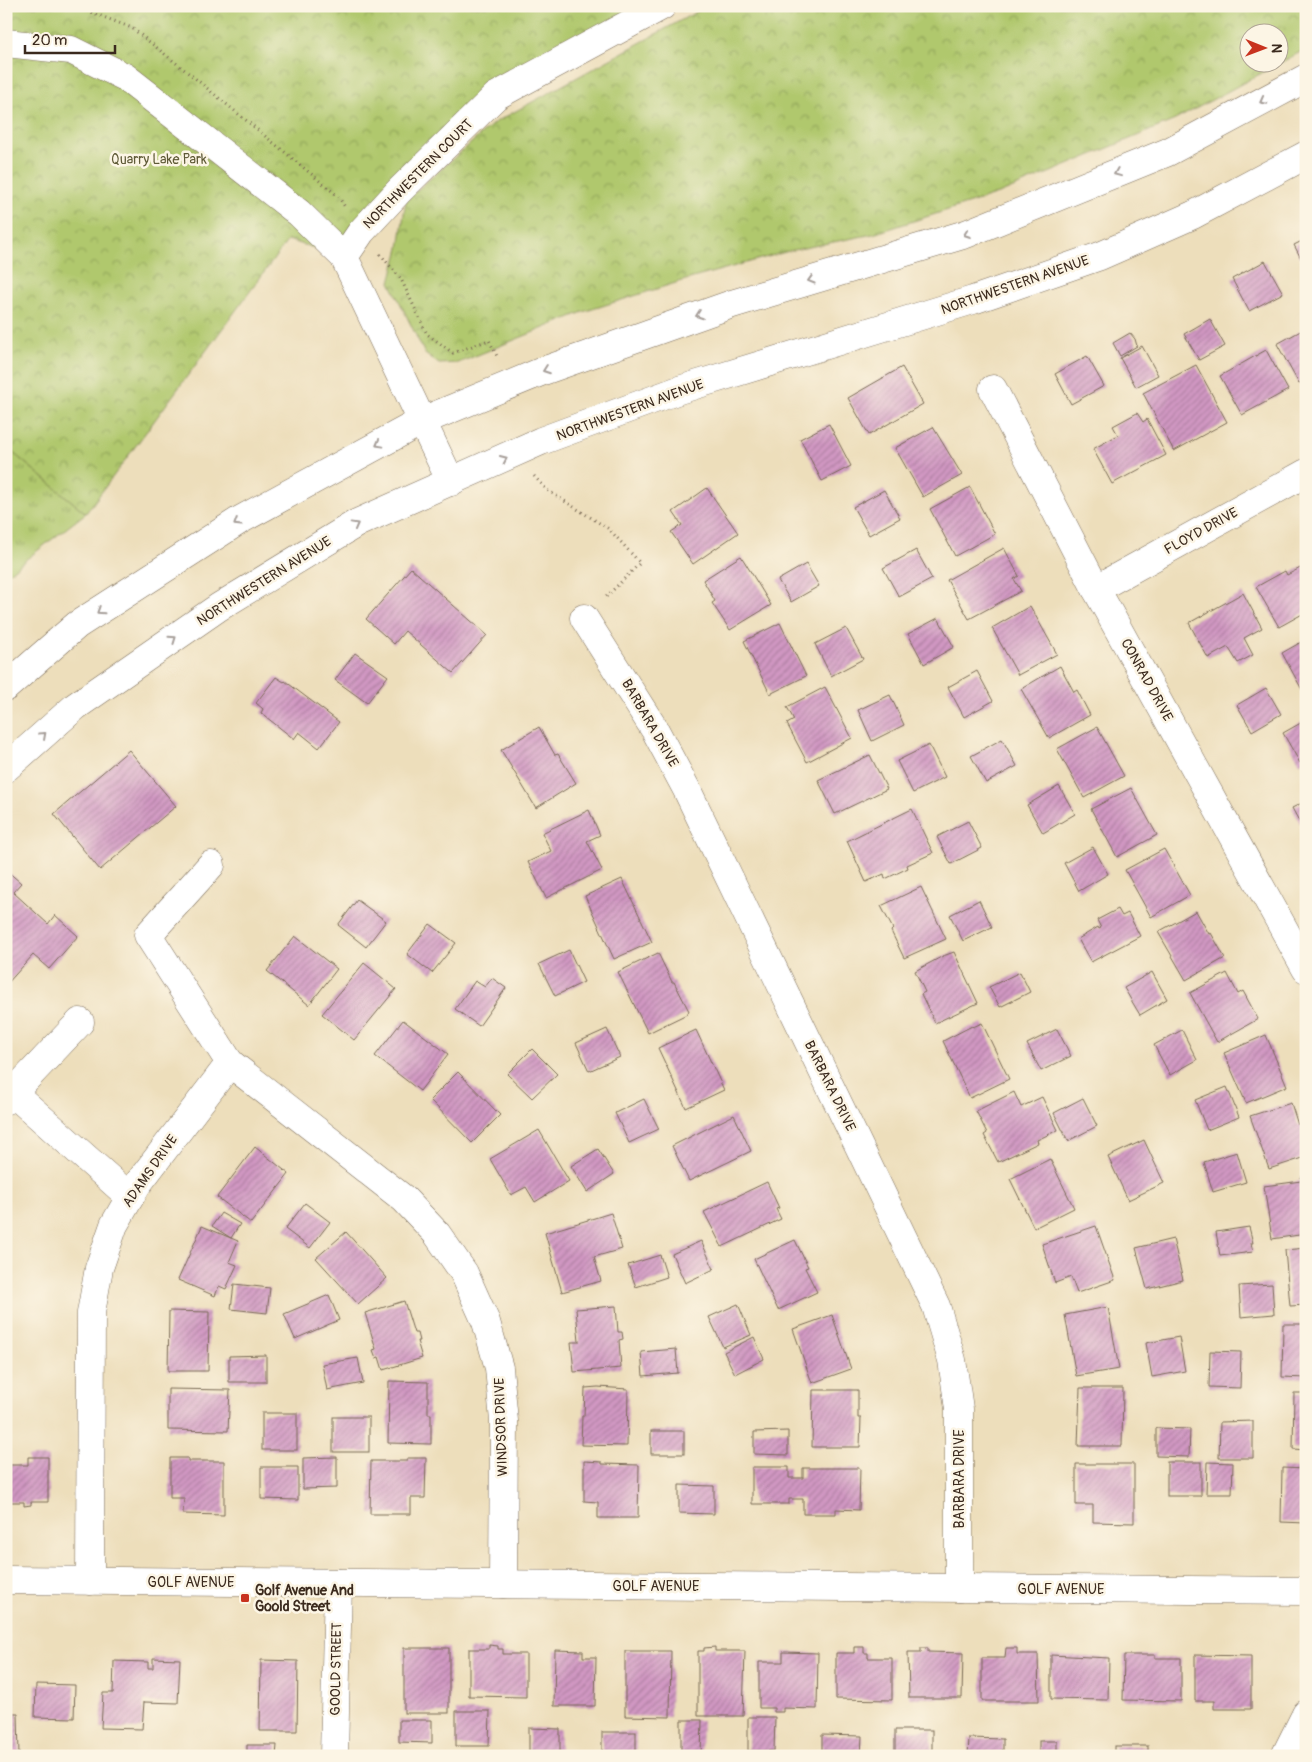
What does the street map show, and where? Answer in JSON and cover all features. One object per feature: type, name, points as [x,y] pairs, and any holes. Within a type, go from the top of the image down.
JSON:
[{"type":"street","name":"NORTHWESTERN COURT","points":[[344,257],[361,232],[399,191],[496,96],[662,6]]},
{"type":"street","points":[[6,43],[72,50],[125,77],[299,213],[344,257],[451,482]]},
{"type":"street","points":[[6,687],[77,626],[240,520],[422,421],[543,371],[732,304],[966,234],[1168,152],[1306,78]]},
{"type":"street","name":"NORTHWESTERN AVENUE","points":[[6,768],[76,706],[219,607],[357,523],[541,441],[679,390],[973,300],[1100,256],[1193,216],[1306,155]]},
{"type":"street","name":"CONRAD DRIVE","points":[[993,389],[1096,589],[1302,955]]},
{"type":"street","name":"FLOYD DRIVE","points":[[1096,589],[1306,474]]},
{"type":"street","name":"BARBARA DRIVE","points":[[584,618],[655,730],[687,790],[936,1306],[952,1360],[960,1408],[959,1588]]},
{"type":"street","points":[[211,866],[148,935],[230,1063]]},
{"type":"street","points":[[80,1022],[10,1096],[130,1197]]},
{"type":"street","name":"WINDSOR DRIVE","points":[[230,1063],[404,1199],[438,1234],[464,1274],[486,1322],[499,1368],[504,1421],[502,1584]]},
{"type":"street","name":"ADAMS DRIVE","points":[[90,1581],[91,1313],[99,1268],[114,1224],[137,1185],[230,1063]]},
{"type":"street","name":"GOLF AVENUE","points":[[6,1580],[1306,1591]]},
{"type":"street","name":"GOOLD STREET","points":[[334,1756],[338,1583]]},
{"type":"street","points":[[1285,1756],[1306,1714]]},
{"type":"green space","name":"Quarry Lake Park","points":[[6,6],[662,6],[496,96],[344,257],[288,240],[86,513],[6,447]]},
{"type":"green space","points":[[707,6],[1306,6],[1306,49],[1290,58],[1290,22],[1240,22],[1240,72],[1264,72],[1175,120],[1001,193],[873,234],[789,251],[682,281],[583,312],[458,363],[439,364],[425,354],[390,282],[399,248],[406,200],[494,123]]},
{"type":"green space","points":[[6,447],[86,513],[6,575]]},
{"type":"building","points":[[1306,239],[1306,268],[1294,245]]},
{"type":"building","points":[[1265,261],[1283,293],[1249,311],[1232,279]]},
{"type":"building","points":[[1210,319],[1225,346],[1199,360],[1184,334]]},
{"type":"building","points":[[1306,328],[1306,380],[1299,384],[1277,344]]},
{"type":"building","points":[[1130,333],[1135,339],[1137,346],[1120,356],[1113,343]]},
{"type":"building","points":[[1142,346],[1158,375],[1136,387],[1120,358]]},
{"type":"building","points":[[1266,350],[1288,390],[1242,415],[1220,376]]},
{"type":"building","points":[[1087,356],[1104,386],[1071,404],[1055,374]]},
{"type":"building","points":[[1196,365],[1227,422],[1174,451],[1143,393]]},
{"type":"building","points":[[902,367],[923,404],[869,435],[848,398]]},
{"type":"building","points":[[1137,413],[1143,422],[1147,419],[1166,455],[1112,484],[1093,449],[1118,435],[1113,426]]},
{"type":"building","points":[[829,424],[851,466],[822,481],[800,439]]},
{"type":"building","points":[[933,427],[962,475],[923,497],[895,448]]},
{"type":"building","points":[[970,487],[995,534],[955,556],[930,509]]},
{"type":"building","points":[[707,488],[738,533],[693,564],[671,532],[682,525],[673,512]]},
{"type":"building","points":[[884,490],[900,518],[869,535],[853,507]]},
{"type":"building","points":[[1004,548],[1019,576],[1014,579],[1021,591],[969,619],[947,580]]},
{"type":"building","points":[[916,550],[932,579],[899,597],[883,568]]},
{"type":"building","points":[[741,556],[771,605],[730,630],[712,603],[715,601],[703,580]]},
{"type":"building","points":[[806,564],[819,586],[791,602],[778,580]]},
{"type":"building","points":[[1306,565],[1306,612],[1279,627],[1256,587],[1285,571],[1287,575]]},
{"type":"building","points":[[411,568],[487,635],[453,673],[405,631],[394,644],[366,619]]},
{"type":"building","points":[[1243,593],[1262,628],[1244,638],[1253,655],[1238,663],[1228,647],[1208,658],[1189,623]]},
{"type":"building","points":[[1030,606],[1057,654],[1018,675],[992,628]]},
{"type":"building","points":[[938,618],[954,647],[924,664],[908,634]]},
{"type":"building","points":[[780,623],[806,676],[770,694],[744,641]]},
{"type":"building","points":[[846,628],[863,659],[831,676],[815,644]]},
{"type":"building","points":[[1303,641],[1306,645],[1306,697],[1282,653]]},
{"type":"building","points":[[355,653],[388,676],[367,703],[335,680]]},
{"type":"building","points":[[1060,666],[1074,692],[1077,690],[1090,715],[1049,738],[1021,689]]},
{"type":"building","points":[[977,671],[993,701],[964,717],[948,687]]},
{"type":"building","points":[[276,677],[285,681],[339,722],[319,748],[299,732],[294,739],[261,713],[263,709],[256,703]]},
{"type":"building","points":[[825,687],[852,738],[807,762],[787,724],[794,720],[787,707]]},
{"type":"building","points":[[1266,688],[1281,714],[1252,731],[1237,705]]},
{"type":"building","points":[[890,695],[904,725],[872,741],[858,710]]},
{"type":"building","points":[[1306,720],[1306,760],[1300,763],[1283,733]]},
{"type":"building","points":[[539,727],[555,755],[558,754],[576,783],[536,808],[501,750]]},
{"type":"building","points":[[1097,727],[1124,776],[1084,798],[1057,749]]},
{"type":"building","points":[[1002,739],[1017,766],[986,783],[971,756]]},
{"type":"building","points":[[929,745],[945,777],[913,793],[897,761]]},
{"type":"building","points":[[129,750],[176,806],[100,870],[54,814]]},
{"type":"building","points":[[870,755],[887,789],[835,814],[818,780]]},
{"type":"building","points":[[1059,786],[1075,814],[1043,833],[1027,805]]},
{"type":"building","points":[[1131,788],[1157,835],[1117,857],[1091,809]]},
{"type":"building","points":[[1306,801],[1306,834],[1292,808]]},
{"type":"building","points":[[912,809],[933,853],[907,865],[908,868],[885,879],[884,874],[866,882],[847,841]]},
{"type":"building","points":[[589,810],[600,835],[587,841],[602,870],[546,898],[528,862],[551,851],[542,833]]},
{"type":"building","points":[[968,821],[982,848],[951,864],[937,837]]},
{"type":"building","points":[[1093,847],[1108,874],[1079,891],[1064,863]]},
{"type":"building","points":[[1164,849],[1190,895],[1151,917],[1125,870]]},
{"type":"building","points":[[6,870],[21,883],[13,892],[48,924],[55,915],[78,936],[49,969],[33,955],[6,985]]},
{"type":"building","points":[[622,879],[652,942],[614,959],[585,896]]},
{"type":"building","points":[[921,887],[946,939],[904,958],[891,931],[893,929],[881,906]]},
{"type":"building","points":[[357,900],[386,921],[366,947],[338,925]]},
{"type":"building","points":[[979,900],[992,927],[963,941],[950,915]]},
{"type":"building","points":[[1118,909],[1122,916],[1128,913],[1140,936],[1091,962],[1078,939],[1098,927],[1099,929],[1101,928],[1097,920]]},
{"type":"building","points":[[1196,911],[1225,958],[1186,980],[1158,932]]},
{"type":"building","points":[[430,924],[456,943],[432,973],[407,954]]},
{"type":"building","points":[[295,936],[337,969],[309,1005],[267,971]]},
{"type":"building","points":[[569,950],[584,982],[555,996],[539,964]]},
{"type":"building","points":[[954,952],[978,1003],[935,1023],[921,994],[925,992],[915,971]]},
{"type":"building","points":[[658,953],[689,1011],[687,1014],[648,1033],[618,972]]},
{"type":"building","points":[[364,963],[396,989],[354,1040],[322,1014]]},
{"type":"building","points":[[1020,972],[1030,992],[1000,1007],[989,987]]},
{"type":"building","points":[[1152,972],[1167,999],[1140,1015],[1124,988]]},
{"type":"building","points":[[1227,973],[1238,994],[1243,991],[1258,1019],[1217,1042],[1190,993]]},
{"type":"building","points":[[492,978],[506,988],[479,1026],[455,1009],[475,981],[485,987]]},
{"type":"building","points":[[403,1020],[448,1054],[420,1091],[375,1056]]},
{"type":"building","points":[[982,1023],[1009,1079],[970,1098],[943,1041]]},
{"type":"building","points":[[607,1029],[620,1057],[589,1071],[576,1043]]},
{"type":"building","points":[[1057,1029],[1071,1056],[1041,1071],[1027,1044]]},
{"type":"building","points":[[696,1030],[724,1090],[686,1108],[658,1048]]},
{"type":"building","points":[[1182,1030],[1197,1060],[1170,1075],[1154,1045]]},
{"type":"building","points":[[1266,1035],[1287,1086],[1246,1103],[1224,1053]]},
{"type":"building","points":[[532,1049],[557,1074],[532,1098],[507,1074]]},
{"type":"building","points":[[458,1072],[500,1115],[472,1143],[430,1100]]},
{"type":"building","points":[[1227,1087],[1239,1117],[1207,1130],[1195,1100]]},
{"type":"building","points":[[1014,1092],[1021,1107],[1042,1097],[1058,1130],[1037,1140],[1038,1143],[998,1162],[984,1135],[987,1133],[976,1111]]},
{"type":"building","points":[[1083,1098],[1097,1126],[1068,1141],[1054,1113]]},
{"type":"building","points":[[644,1099],[659,1129],[629,1143],[615,1113]]},
{"type":"building","points":[[1291,1103],[1298,1125],[1302,1124],[1306,1135],[1306,1157],[1269,1169],[1250,1116]]},
{"type":"building","points":[[734,1115],[751,1151],[689,1181],[672,1146]]},
{"type":"building","points":[[539,1130],[569,1181],[535,1202],[526,1187],[511,1195],[490,1159]]},
{"type":"building","points":[[1144,1140],[1164,1183],[1128,1200],[1108,1157]]},
{"type":"building","points":[[255,1147],[289,1174],[251,1223],[217,1197]]},
{"type":"building","points":[[598,1149],[614,1174],[587,1192],[571,1166]]},
{"type":"building","points":[[1237,1152],[1246,1182],[1213,1192],[1204,1162]]},
{"type":"building","points":[[1050,1159],[1074,1208],[1034,1228],[1010,1179]]},
{"type":"building","points":[[1306,1176],[1306,1234],[1272,1239],[1264,1186],[1301,1181],[1301,1177]]},
{"type":"building","points":[[767,1182],[779,1208],[776,1209],[781,1219],[722,1247],[704,1212]]},
{"type":"building","points":[[305,1203],[330,1222],[310,1248],[285,1229]]},
{"type":"building","points":[[221,1213],[240,1224],[231,1238],[212,1226]]},
{"type":"building","points":[[611,1213],[622,1249],[594,1257],[601,1281],[562,1292],[545,1233]]},
{"type":"building","points":[[202,1226],[238,1241],[229,1262],[237,1265],[226,1289],[219,1286],[215,1296],[178,1280]]},
{"type":"building","points":[[1096,1226],[1115,1280],[1077,1293],[1071,1277],[1055,1283],[1042,1244]]},
{"type":"building","points":[[1249,1227],[1253,1252],[1220,1256],[1216,1232]]},
{"type":"building","points":[[346,1232],[387,1278],[358,1304],[316,1258]]},
{"type":"building","points":[[1173,1239],[1183,1280],[1147,1289],[1136,1248]]},
{"type":"building","points":[[795,1240],[808,1267],[805,1268],[817,1292],[778,1310],[754,1259]]},
{"type":"building","points":[[701,1241],[714,1269],[685,1283],[672,1254]]},
{"type":"building","points":[[1306,1248],[1306,1305],[1290,1306],[1285,1250]]},
{"type":"building","points":[[660,1255],[667,1277],[636,1287],[628,1265]]},
{"type":"building","points":[[234,1284],[270,1288],[267,1313],[231,1309]]},
{"type":"building","points":[[1272,1284],[1274,1314],[1241,1317],[1239,1286]]},
{"type":"building","points":[[329,1295],[339,1320],[295,1339],[284,1314]]},
{"type":"building","points":[[404,1301],[414,1333],[417,1333],[419,1341],[417,1341],[422,1358],[383,1370],[379,1357],[376,1358],[373,1350],[376,1349],[365,1313]]},
{"type":"building","points":[[738,1304],[751,1335],[723,1347],[709,1317]]},
{"type":"building","points":[[616,1306],[618,1332],[622,1332],[623,1339],[619,1340],[621,1368],[574,1372],[571,1342],[579,1342],[576,1309]]},
{"type":"building","points":[[1108,1307],[1119,1369],[1076,1376],[1065,1315]]},
{"type":"building","points":[[169,1311],[209,1312],[208,1371],[168,1371]]},
{"type":"building","points":[[832,1315],[851,1369],[812,1383],[793,1329]]},
{"type":"building","points":[[1283,1324],[1306,1324],[1306,1378],[1282,1377]]},
{"type":"building","points":[[754,1337],[764,1359],[735,1374],[724,1352]]},
{"type":"building","points":[[1179,1337],[1185,1371],[1152,1377],[1146,1343]]},
{"type":"building","points":[[676,1349],[678,1373],[643,1376],[641,1352]]},
{"type":"building","points":[[1210,1351],[1241,1352],[1240,1388],[1209,1387]]},
{"type":"building","points":[[266,1355],[266,1382],[229,1382],[229,1356]]},
{"type":"building","points":[[358,1358],[363,1383],[327,1390],[322,1364]]},
{"type":"building","points":[[389,1381],[428,1382],[428,1414],[431,1414],[431,1444],[388,1443]]},
{"type":"building","points":[[585,1388],[628,1389],[627,1446],[581,1445]]},
{"type":"building","points":[[1080,1388],[1123,1388],[1122,1446],[1078,1446]]},
{"type":"building","points":[[168,1389],[230,1390],[228,1431],[168,1430]]},
{"type":"building","points":[[813,1390],[858,1390],[858,1418],[861,1418],[860,1447],[812,1447]]},
{"type":"building","points":[[1294,1393],[1306,1393],[1306,1450],[1293,1449]]},
{"type":"building","points":[[262,1413],[297,1413],[297,1450],[262,1450]]},
{"type":"building","points":[[333,1417],[369,1417],[369,1452],[333,1452]]},
{"type":"building","points":[[1253,1421],[1253,1458],[1219,1458],[1220,1422]]},
{"type":"building","points":[[1156,1428],[1190,1429],[1189,1457],[1156,1456]]},
{"type":"building","points":[[651,1431],[684,1431],[684,1454],[651,1454]]},
{"type":"building","points":[[788,1431],[788,1455],[754,1454],[754,1432]]},
{"type":"building","points":[[28,1457],[48,1457],[48,1502],[31,1502],[31,1505],[24,1506],[24,1502],[6,1502],[6,1465],[28,1465]]},
{"type":"building","points":[[337,1457],[337,1488],[303,1489],[303,1458]]},
{"type":"building","points":[[170,1458],[188,1458],[188,1461],[224,1461],[224,1515],[183,1514],[184,1498],[170,1498]]},
{"type":"building","points":[[407,1458],[426,1458],[425,1498],[411,1498],[411,1514],[370,1514],[371,1461],[407,1461]]},
{"type":"building","points":[[584,1461],[602,1462],[602,1464],[639,1465],[638,1518],[598,1518],[598,1502],[584,1501]]},
{"type":"building","points":[[1167,1462],[1201,1462],[1201,1496],[1167,1496]]},
{"type":"building","points":[[1207,1462],[1233,1463],[1232,1494],[1206,1494]]},
{"type":"building","points":[[1076,1464],[1134,1464],[1134,1523],[1093,1522],[1093,1505],[1076,1505]]},
{"type":"building","points":[[261,1467],[298,1467],[298,1500],[261,1499]]},
{"type":"building","points":[[752,1467],[789,1467],[789,1478],[803,1478],[803,1468],[860,1468],[859,1510],[836,1509],[836,1514],[803,1514],[803,1499],[789,1499],[789,1504],[752,1504]]},
{"type":"building","points":[[1282,1468],[1306,1469],[1306,1523],[1281,1522]]},
{"type":"building","points":[[679,1485],[714,1486],[714,1514],[679,1513]]},
{"type":"building","points":[[489,1645],[498,1646],[498,1649],[503,1649],[503,1654],[526,1654],[526,1697],[469,1696],[469,1649],[489,1649]]},
{"type":"building","points":[[715,1647],[715,1651],[745,1651],[743,1716],[698,1716],[698,1651],[704,1651],[704,1648]]},
{"type":"building","points":[[854,1647],[864,1647],[864,1653],[868,1653],[868,1658],[892,1658],[892,1700],[836,1699],[836,1653],[854,1653]]},
{"type":"building","points":[[404,1648],[449,1648],[449,1713],[404,1713]]},
{"type":"building","points":[[921,1648],[928,1648],[928,1652],[963,1653],[962,1698],[909,1698],[908,1652],[921,1652]]},
{"type":"building","points":[[1006,1648],[1017,1648],[1017,1654],[1038,1654],[1039,1701],[982,1701],[982,1658],[1005,1658]]},
{"type":"building","points":[[555,1650],[583,1651],[583,1657],[596,1657],[595,1706],[554,1706]]},
{"type":"building","points":[[625,1651],[671,1651],[670,1717],[625,1716]]},
{"type":"building","points":[[783,1652],[818,1653],[817,1709],[783,1708],[783,1712],[774,1712],[774,1708],[759,1708],[759,1662],[783,1662]]},
{"type":"building","points":[[1051,1655],[1109,1658],[1108,1700],[1051,1699]]},
{"type":"building","points":[[1124,1655],[1155,1655],[1155,1658],[1181,1658],[1181,1701],[1123,1700]]},
{"type":"building","points":[[1195,1655],[1251,1656],[1251,1709],[1214,1709],[1214,1701],[1195,1701]]},
{"type":"building","points":[[153,1658],[180,1659],[178,1703],[144,1702],[142,1729],[101,1728],[103,1693],[113,1693],[114,1661],[148,1662],[148,1668],[153,1668]]},
{"type":"building","points":[[261,1660],[298,1661],[297,1731],[260,1731]]},
{"type":"building","points":[[36,1684],[75,1685],[74,1718],[35,1717]]},
{"type":"building","points":[[456,1711],[490,1711],[489,1746],[456,1746]]},
{"type":"building","points":[[6,1713],[18,1713],[19,1756],[6,1756]]},
{"type":"building","points":[[748,1717],[775,1717],[774,1751],[748,1751]]},
{"type":"building","points":[[399,1720],[432,1720],[432,1743],[399,1742]]},
{"type":"building","points":[[681,1720],[702,1720],[701,1754],[681,1754]]},
{"type":"building","points":[[529,1728],[560,1729],[560,1756],[529,1756]]},
{"type":"building","points":[[895,1730],[932,1730],[932,1756],[895,1756]]},
{"type":"building","points":[[602,1732],[636,1732],[636,1756],[602,1756]]},
{"type":"building","points":[[822,1735],[862,1736],[861,1756],[822,1756]]},
{"type":"building","points":[[969,1738],[1003,1739],[1003,1756],[968,1756]]},
{"type":"building","points":[[1039,1741],[1057,1741],[1057,1756],[1039,1756]]},
{"type":"building","points":[[247,1745],[277,1745],[276,1756],[247,1756]]},
{"type":"building","points":[[1114,1746],[1148,1746],[1148,1756],[1114,1756]]},
{"type":"place","name":"Golf Avenue And Goold Street","points":[[245,1598]]}]
